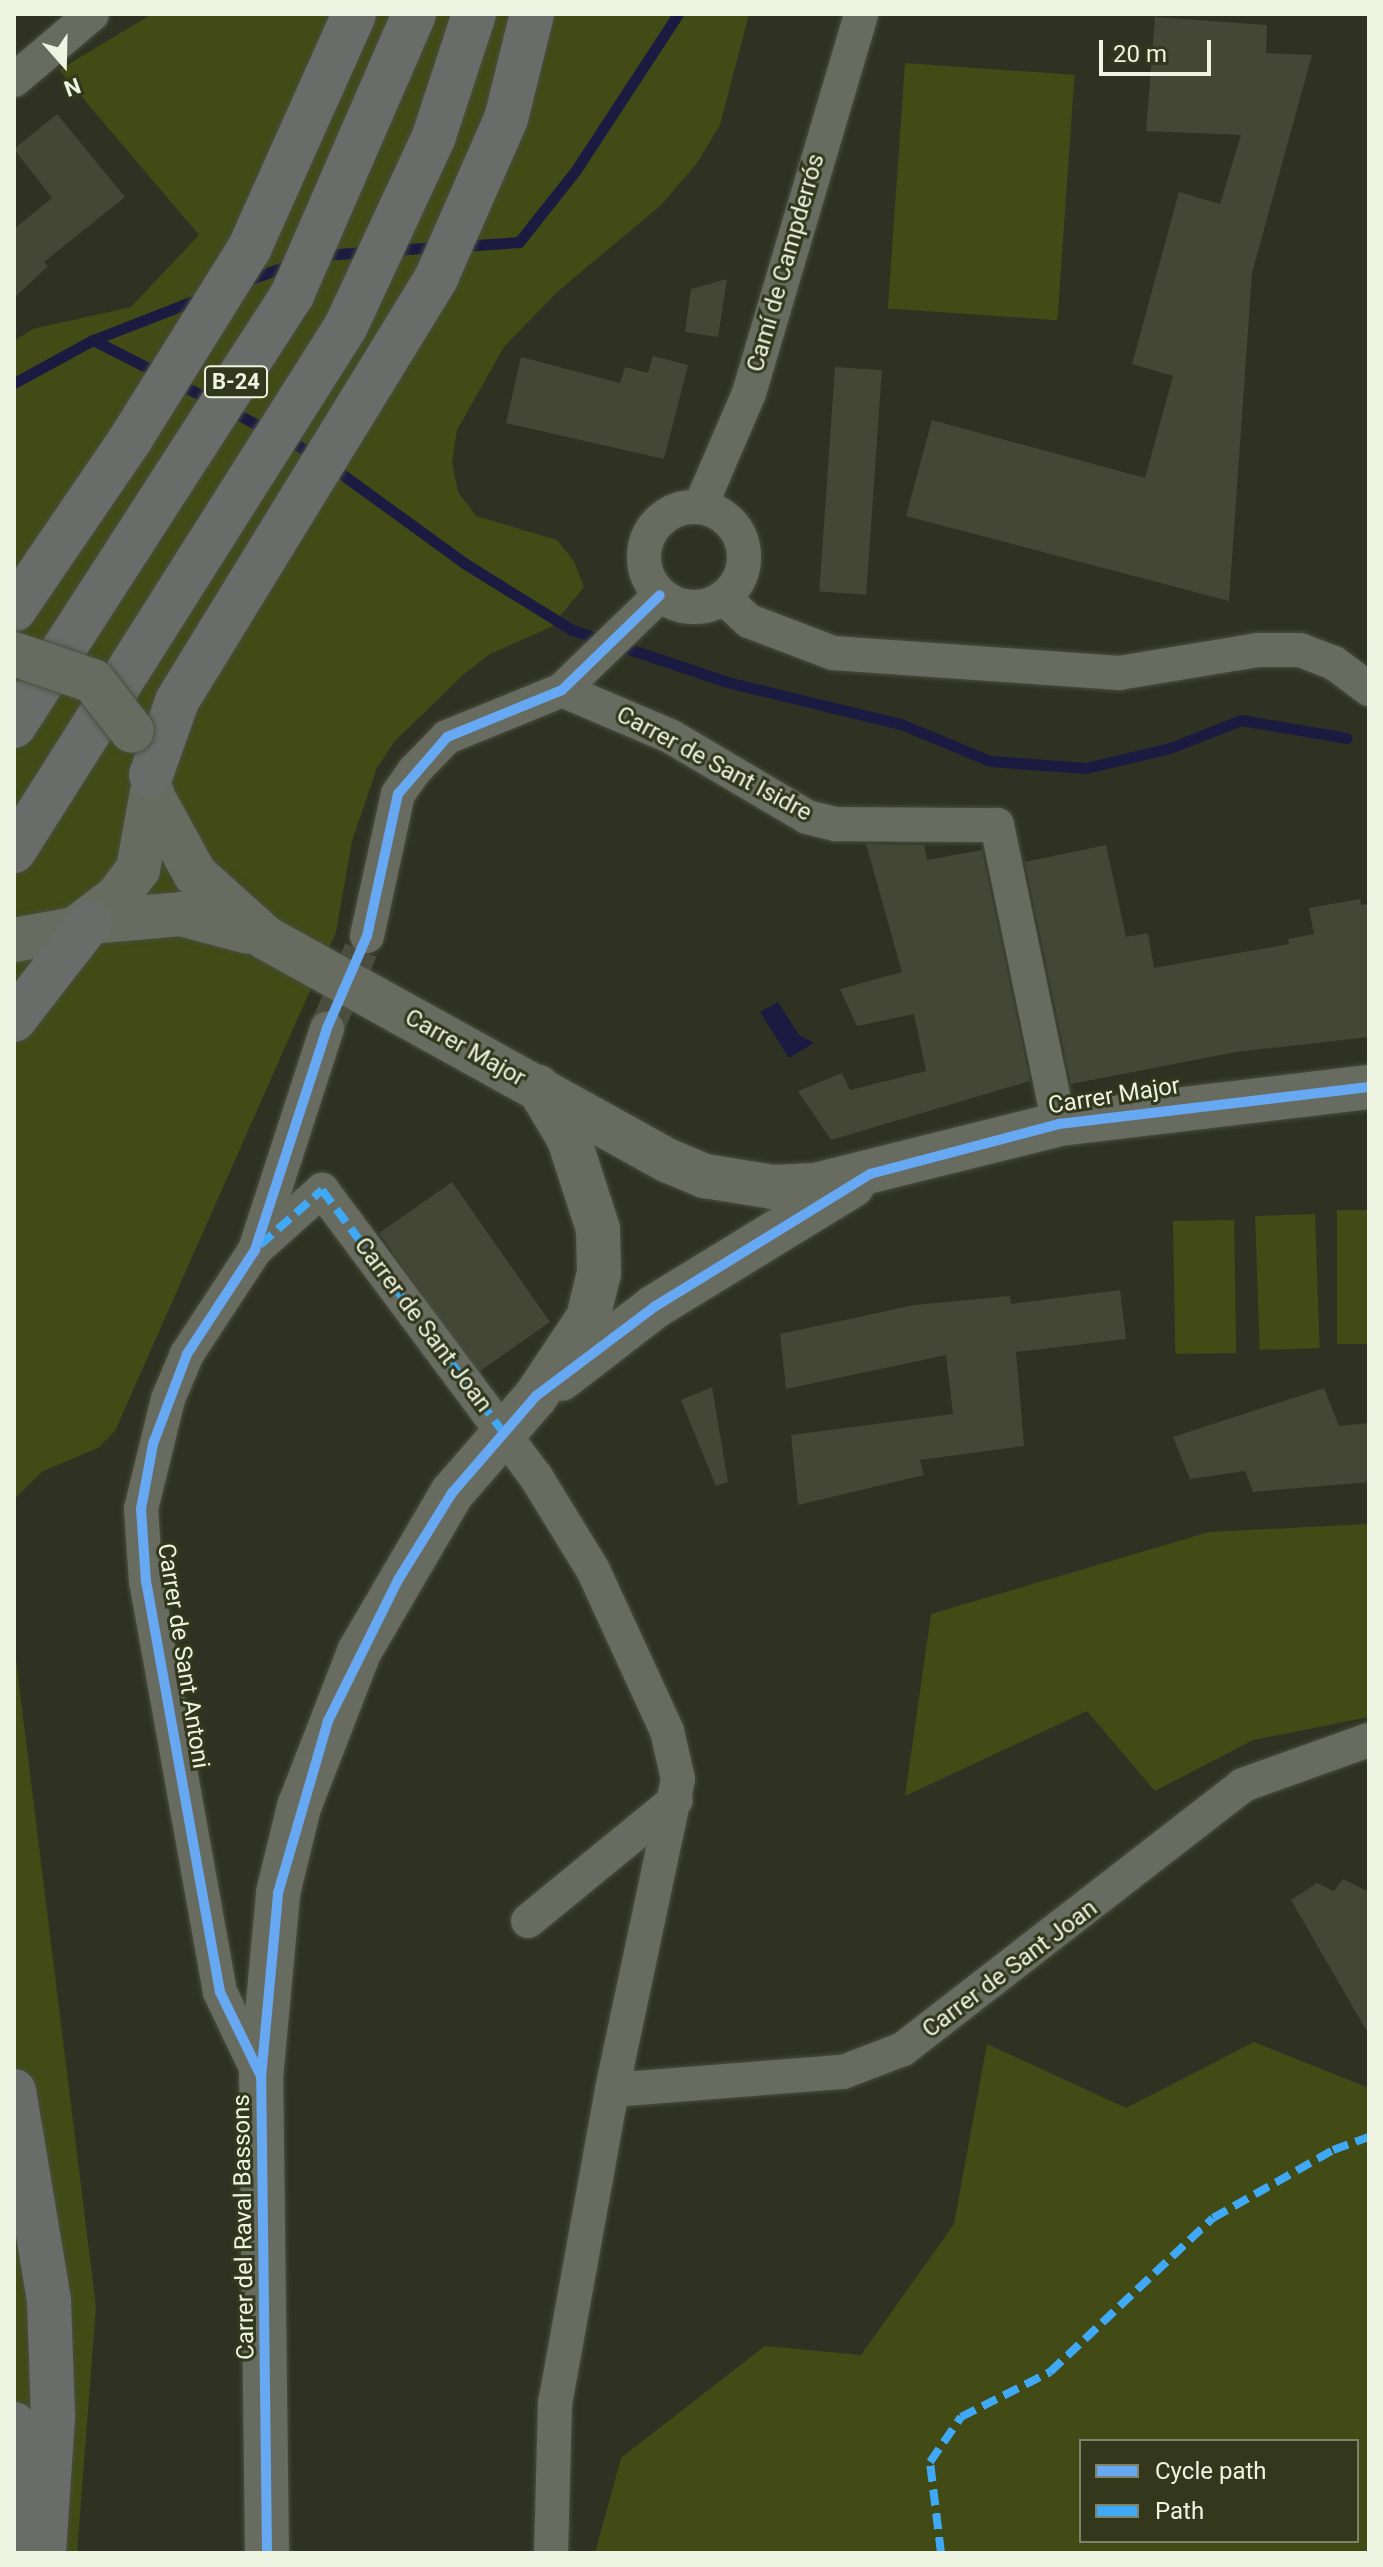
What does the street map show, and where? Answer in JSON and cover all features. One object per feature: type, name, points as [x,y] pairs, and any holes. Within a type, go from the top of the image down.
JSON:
[{"type":"highway","points":[[14,610],[130,440],[250,247],[354,14]]},
{"type":"highway","name":"B-24","points":[[14,726],[292,295],[414,14]]},
{"type":"highway","name":"B-24","points":[[14,851],[346,326],[434,136],[474,14]]},
{"type":"highway","points":[[152,786],[177,701],[294,519],[437,276],[506,119],[532,14]]},
{"type":"highway","points":[[14,1020],[90,922]]},
{"type":"highway","points":[[14,2091],[49,2301],[52,2431],[44,2553]]},
{"type":"highway","points":[[14,2424],[21,2553]]},
{"type":"street","name":"Camí de Campderrós","points":[[700,507],[749,393],[861,14]]},
{"type":"street","points":[[14,80],[82,18]]},
{"type":"street","points":[[367,936],[398,794],[415,770],[447,737],[569,683],[648,606],[688,607],[724,598],[737,583],[744,553],[728,520],[700,507],[671,511],[644,545],[648,606]]},
{"type":"street","points":[[724,598],[749,621],[833,653],[1119,673],[1258,650],[1300,650],[1334,663],[1369,689]]},
{"type":"street","name":"Carrer Major","points":[[14,654],[93,681],[132,731],[152,786],[195,874],[266,938]]},
{"type":"street","name":"Carrer de Sant Isidre","points":[[569,683],[670,736],[807,817],[836,824],[997,825],[1059,1124]]},
{"type":"street","points":[[90,922],[138,869],[152,786]]},
{"type":"street","name":"Carrer Major","points":[[17,940],[90,922],[181,914],[266,938],[705,1176],[773,1187],[870,1174],[1059,1124],[1369,1087]]},
{"type":"street","name":"Carrer de Sant Antoni","points":[[261,2078],[220,1992],[146,1582],[141,1509],[153,1444],[187,1354],[255,1250],[327,1028]]},
{"type":"street","points":[[536,1396],[588,1318],[599,1251],[581,1169],[538,1087]]},
{"type":"street","points":[[536,1396],[654,1307],[870,1174]]},
{"type":"street","name":"Carrer de Sant Joan","points":[[255,1250],[322,1190],[503,1432],[593,1570],[667,1731],[676,1800],[612,2090],[555,2403],[551,2553]]},
{"type":"street","name":"Carrer del Raval Bassons","points":[[267,2553],[261,2078],[278,1893],[328,1721],[398,1580],[452,1493],[536,1396]]},
{"type":"street","name":"Carrer de Sant Joan","points":[[612,2090],[843,2072],[903,2049],[1243,1785],[1369,1740]]},
{"type":"street","points":[[528,1921],[676,1800]]},
{"type":"green space","points":[[152,14],[749,14],[720,125],[697,163],[661,205],[556,293],[504,347],[457,430],[452,462],[458,492],[476,516],[557,540],[574,561],[584,587],[551,627],[490,654],[464,674],[395,741],[377,768],[352,841],[336,932],[115,1431],[98,1448],[43,1471],[14,1499],[14,341],[33,329],[131,307],[199,235],[59,70]]},
{"type":"green space","points":[[905,63],[1075,75],[1057,320],[888,308]]},
{"type":"green space","points":[[1337,1210],[1369,1210],[1369,1344],[1337,1344]]},
{"type":"green space","points":[[1315,1214],[1320,1348],[1260,1350],[1255,1216]]},
{"type":"green space","points":[[1234,1220],[1236,1353],[1175,1354],[1173,1221]]},
{"type":"green space","points":[[1369,1524],[1369,1717],[1253,1740],[1155,1791],[1087,1711],[905,1796],[931,1614],[1209,1532]]},
{"type":"green space","points":[[14,1644],[96,2307],[77,2553],[14,2553]]},
{"type":"green space","points":[[1254,2042],[1369,2088],[1369,2553],[595,2553],[621,2458],[765,2346],[861,2355],[954,2224],[987,2044],[1126,2108]]},
{"type":"shaded area","points":[[778,1002],[799,1035],[814,1043],[789,1058],[760,1012]]},
{"type":"building","points":[[1155,17],[1267,25],[1266,53],[1312,55],[1252,273],[1229,601],[906,516],[932,420],[1145,478],[1173,376],[1132,364],[1179,192],[1220,204],[1241,135],[1146,131]]},
{"type":"building","points":[[57,114],[125,197],[44,262],[48,266],[14,298],[14,229],[52,198],[14,149]]},
{"type":"building","points":[[727,279],[718,337],[685,332],[691,289]]},
{"type":"building","points":[[653,356],[688,365],[664,459],[506,423],[521,357],[620,383],[625,367],[648,373]]},
{"type":"building","points":[[835,367],[882,370],[866,595],[819,591]]},
{"type":"building","points":[[866,844],[924,845],[927,860],[982,850],[1030,1081],[831,1140],[798,1091],[842,1073],[850,1090],[926,1071],[914,1014],[857,1026],[840,989],[902,972]]},
{"type":"building","points":[[1106,845],[1126,937],[1148,933],[1154,968],[1289,944],[1288,939],[1314,934],[1309,908],[1360,899],[1361,905],[1369,904],[1369,1037],[1236,1052],[1071,1084],[1025,862]]},
{"type":"building","points":[[452,1182],[550,1322],[477,1373],[379,1233]]},
{"type":"building","points":[[1120,1290],[1126,1339],[1016,1352],[1024,1446],[920,1460],[924,1475],[798,1505],[791,1435],[953,1414],[946,1355],[786,1389],[780,1334],[914,1305],[1010,1296],[1011,1304]]},
{"type":"building","points":[[712,1387],[728,1482],[716,1486],[681,1400]]},
{"type":"building","points":[[1324,1388],[1339,1426],[1369,1423],[1369,1482],[1253,1492],[1245,1471],[1190,1479],[1173,1437]]},
{"type":"building","points":[[1343,1879],[1369,1892],[1369,2035],[1291,1900],[1317,1883],[1334,1891]]},
{"type":"waterway","points":[[462,246],[519,242],[576,170],[678,14]]},
{"type":"waterway","points":[[394,250],[437,247]]},
{"type":"waterway","points":[[322,255],[369,252]]},
{"type":"waterway","points":[[243,282],[291,264]]},
{"type":"waterway","points":[[14,383],[93,340],[201,298]]},
{"type":"waterway","points":[[93,340],[162,375]]},
{"type":"waterway","points":[[177,383],[212,401]]},
{"type":"waterway","points":[[227,409],[269,431]]},
{"type":"waterway","points":[[284,438],[318,457]]},
{"type":"waterway","points":[[332,467],[464,563],[572,630],[727,682],[901,724],[990,761],[1086,768],[1170,748],[1241,720],[1346,738]]},
{"type":"tunnel","points":[[327,1028],[367,936]]},
{"type":"marked path","points":[[260,1245],[322,1190],[503,1432]]},
{"type":"marked path","points":[[941,2553],[930,2462],[961,2417],[1050,2372],[1213,2218],[1333,2150],[1369,2137]]},
{"type":"cycle path","points":[[260,2074],[220,1992],[146,1582],[141,1509],[153,1444],[187,1354],[255,1250],[327,1028],[367,936],[398,794],[447,737],[562,690],[660,595]]},
{"type":"cycle path","points":[[267,2553],[261,2078],[278,1893],[328,1721],[398,1580],[452,1493],[536,1396],[654,1307],[870,1174],[1059,1124],[1369,1087]]}]
